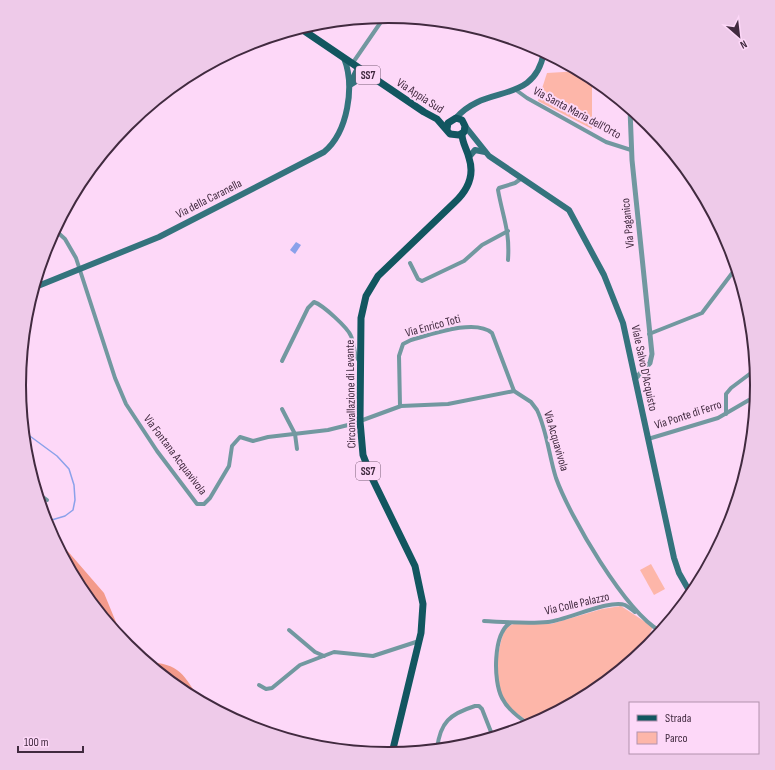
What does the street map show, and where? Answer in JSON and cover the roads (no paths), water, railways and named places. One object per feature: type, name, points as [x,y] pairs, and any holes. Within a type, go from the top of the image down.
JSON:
[{"type":"main road","name":"Via Appia Sud","points":[[306,32],[372,78],[436,119],[447,129]]},
{"type":"main road","name":"Via della Caranella","points":[[344,58],[349,73],[350,85]]},
{"type":"main road","points":[[447,129],[453,119],[470,106],[487,97],[516,90],[527,84],[540,68],[543,58]]},
{"type":"main road","name":"Via della Caranella","points":[[40,285],[165,234],[322,153],[333,143],[340,132],[355,66]]},
{"type":"main road","points":[[350,85],[361,78],[372,78]]},
{"type":"main road","points":[[462,134],[465,115],[470,106]]},
{"type":"main road","name":"SS7","points":[[436,119],[453,119],[464,124]]},
{"type":"main road","name":"Viale Salvo D'Acquisto","points":[[464,124],[486,152],[566,207],[576,219],[614,298],[622,320],[674,558],[679,573],[687,587]]},
{"type":"main road","name":"SS7","points":[[447,129],[465,149]]},
{"type":"main road","points":[[453,136],[462,134],[476,138]]},
{"type":"main road","name":"Circonvallazione di Levante","points":[[394,747],[419,641],[423,609],[420,582],[409,554],[365,463],[360,421],[361,318],[364,301],[370,288],[380,274],[465,191],[471,174],[469,156],[465,149],[462,134]]},
{"type":"main road","points":[[469,156],[473,151],[478,149],[486,152]]},
{"type":"street","points":[[355,66],[381,23]]},
{"type":"street","name":"Via Santa Maria dell'Orto","points":[[516,90],[527,98],[601,140],[631,150]]},
{"type":"street","name":"Via Paganico","points":[[630,117],[631,150],[649,334],[650,361],[635,379]]},
{"type":"street","points":[[508,260],[510,241],[497,189],[515,183],[522,178]]},
{"type":"street","points":[[410,263],[418,278],[422,281],[466,260],[482,245],[508,231]]},
{"type":"street","points":[[59,234],[67,241],[76,257],[80,269]]},
{"type":"street","name":"Via Fontana Acquavivola","points":[[80,269],[115,378],[126,404],[138,424],[196,503],[203,504],[209,500],[229,466],[230,449],[238,438],[243,436],[253,441],[266,437],[334,429],[360,421]]},
{"type":"street","points":[[649,334],[702,313],[732,274]]},
{"type":"street","points":[[282,361],[307,309],[311,303],[315,302],[328,310],[348,331],[352,338],[356,357],[361,363]]},
{"type":"street","name":"Via Enrico Toti","points":[[400,406],[399,356],[403,344],[411,340],[464,327],[484,328],[492,333],[514,391]]},
{"type":"street","points":[[726,414],[725,398],[727,392],[750,374]]},
{"type":"street","points":[[360,421],[400,406],[451,403],[514,391]]},
{"type":"street","name":"Via Acquavivola","points":[[514,391],[531,402],[537,410],[552,467],[567,504],[596,555],[628,601],[644,619],[656,628]]},
{"type":"street","name":"Via Ponte di Ferro","points":[[648,439],[726,414],[749,400]]},
{"type":"street","points":[[282,410],[295,434],[297,449]]},
{"type":"street","name":"Via Colle Palazzo","points":[[484,621],[510,623],[550,622],[599,608],[620,604],[627,606],[644,619]]},
{"type":"street","points":[[510,623],[503,628],[500,635],[496,666],[498,688],[502,699],[512,712],[523,720]]},
{"type":"street","points":[[289,630],[315,652],[324,656]]},
{"type":"street","points":[[258,685],[267,689],[272,688],[300,665],[338,652],[364,656],[377,655],[419,641]]},
{"type":"street","points":[[438,743],[440,733],[447,720],[475,706],[479,706],[482,709],[491,732]]},
{"type":"water","points":[[296,242],[301,245],[295,254],[290,250]]},
{"type":"waterway","points":[[29,436],[57,456],[69,469],[74,485],[75,500],[73,510],[65,516],[52,520]]}]
